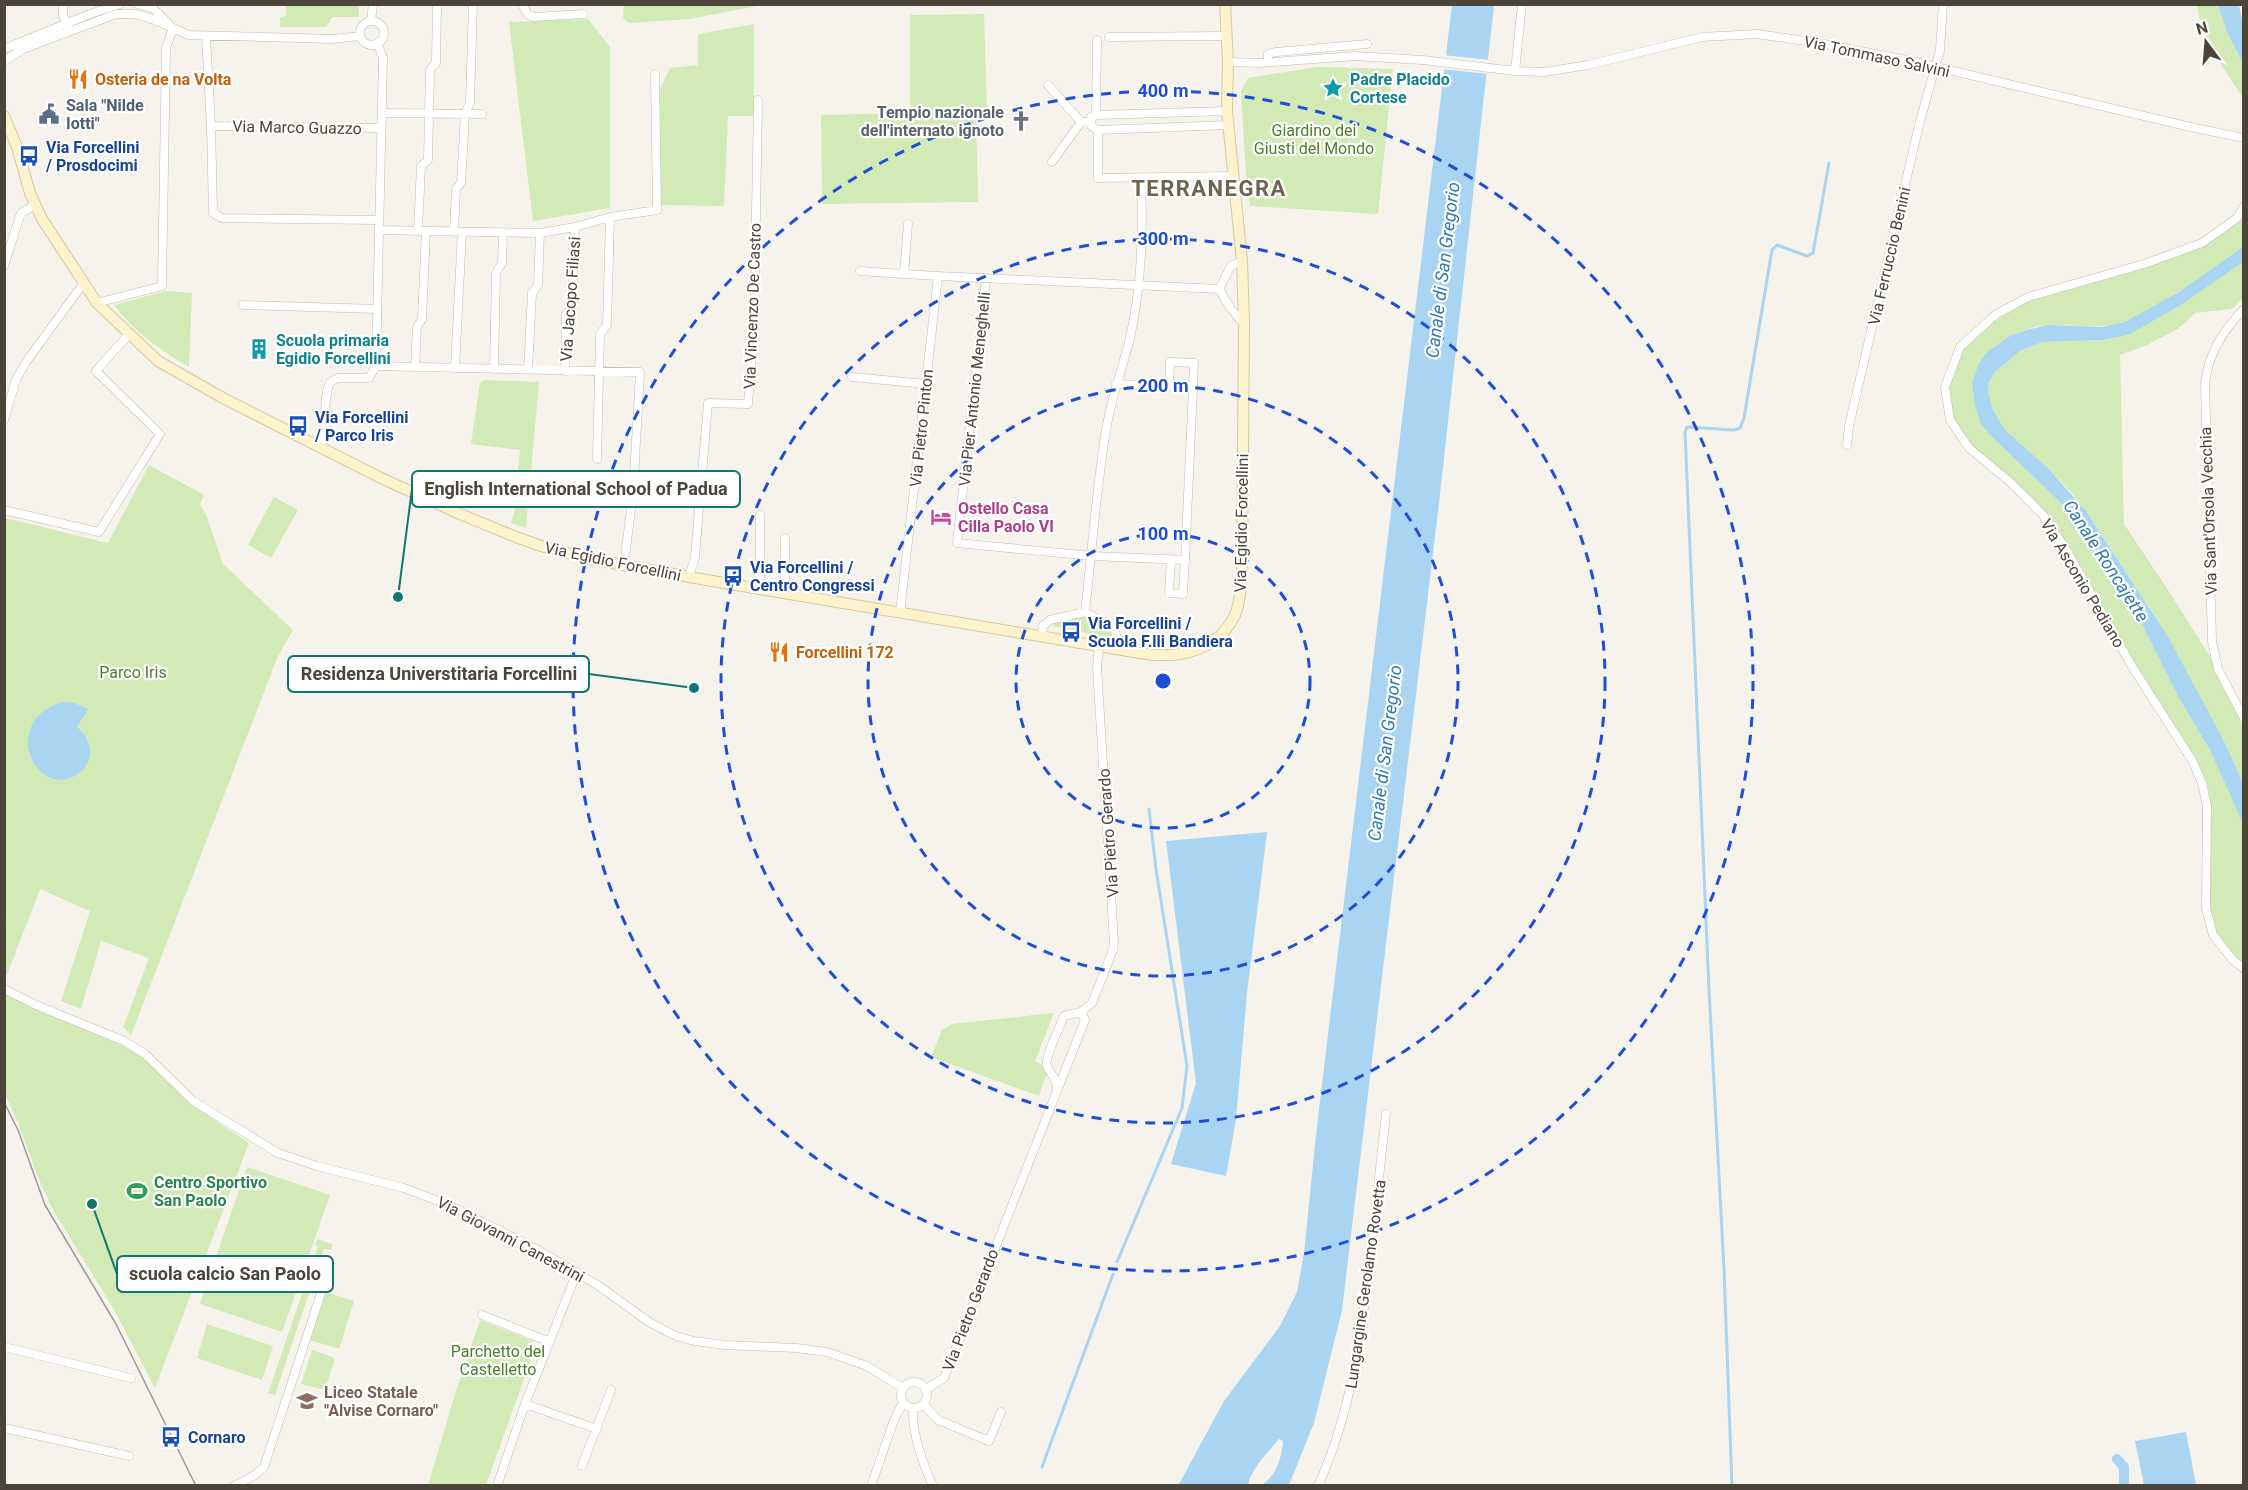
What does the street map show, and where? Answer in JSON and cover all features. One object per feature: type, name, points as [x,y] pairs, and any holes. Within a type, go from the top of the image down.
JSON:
[{"type":"street","points":[[63,4],[68,27]]},
{"type":"street","points":[[137,4],[154,9],[173,28]]},
{"type":"street","points":[[371,21],[373,4]]},
{"type":"street","points":[[415,367],[417,327],[422,319],[421,166],[428,160],[430,70],[436,63],[437,4]]},
{"type":"street","points":[[455,368],[458,232],[456,189],[461,183],[465,115],[470,102],[473,4]]},
{"type":"street","points":[[522,4],[528,15],[534,17],[583,14]]},
{"type":"street","name":"Via Egidio Forcellini","points":[[6,124],[35,205],[83,284],[97,303],[158,361],[223,398],[320,448],[460,514],[516,537],[557,550],[624,566],[1158,656],[1173,656],[1197,651],[1216,639],[1236,614],[1242,578],[1245,324],[1242,261],[1227,111],[1228,62],[1225,4]]},
{"type":"street","points":[[1511,70],[1522,4]]},
{"type":"street","name":"Via Ferruccio Benini","points":[[1847,445],[1849,426],[1919,125],[1940,50],[1943,4]]},
{"type":"street","points":[[4,49],[112,14],[121,7],[189,35],[333,39],[360,36]]},
{"type":"street","points":[[371,21],[377,22],[383,30],[383,37],[377,43],[365,43],[360,36],[363,25],[371,21]]},
{"type":"street","points":[[4,62],[16,52],[68,27]]},
{"type":"street","points":[[97,303],[162,286],[166,48],[173,28]]},
{"type":"street","name":"Via Tommaso Salvini","points":[[1268,62],[1355,56],[1432,60],[1544,72],[1568,69],[1683,41],[1732,34],[1769,35],[1819,42],[2195,129],[2244,138]]},
{"type":"street","points":[[206,36],[212,126],[212,209],[217,217],[379,220]]},
{"type":"street","points":[[1109,37],[1226,36]]},
{"type":"street","points":[[1097,40],[1091,126],[1098,129],[1229,125]]},
{"type":"street","points":[[376,366],[383,58],[377,43]]},
{"type":"street","points":[[1228,62],[1268,62],[1268,54],[1276,52],[1367,44]]},
{"type":"street","name":"Via Jacopo Filiasi","points":[[379,230],[540,233],[575,227],[610,217],[657,210],[655,74]]},
{"type":"street","points":[[1048,86],[1081,122]]},
{"type":"street","name":"Via Vincenzo De Castro","points":[[688,577],[695,557],[708,403],[748,404],[754,326],[758,100]]},
{"type":"street","points":[[1052,162],[1081,122],[1093,118],[1227,111]]},
{"type":"street","points":[[382,113],[482,114]]},
{"type":"street","name":"Via Marco Guazzo","points":[[212,126],[382,128]]},
{"type":"street","points":[[1098,129],[1098,178],[1141,180],[1233,176]]},
{"type":"street","points":[[1085,612],[1106,430],[1116,384],[1129,341],[1139,286],[1143,242],[1141,180]]},
{"type":"street","points":[[4,266],[21,213],[35,205]]},
{"type":"street","name":"Via Asconio Pediano","points":[[2244,206],[2237,218],[2202,243],[2144,264],[2028,297],[1995,315],[1960,347],[1945,387],[1950,420],[1969,448],[2010,482],[2043,515],[2067,551],[2133,668],[2193,762],[2202,783],[2207,806],[2206,908],[2213,935],[2233,960],[2244,969]]},
{"type":"street","name":"Via Jacopo Filiasi","points":[[597,459],[600,334],[607,325],[610,217]]},
{"type":"street","points":[[904,274],[908,224]]},
{"type":"street","name":"Via Jacopo Filiasi","points":[[565,371],[566,314],[572,308],[575,227]]},
{"type":"street","points":[[494,369],[496,273],[502,262],[503,233]]},
{"type":"street","name":"Via Jacopo Filiasi","points":[[528,370],[532,293],[538,285],[540,233]]},
{"type":"street","points":[[1242,261],[1231,266],[1219,289],[1231,309],[1245,324]]},
{"type":"street","points":[[860,271],[938,276]]},
{"type":"street","name":"Via Pier Antonio Meneghelli","points":[[938,276],[1219,289]]},
{"type":"street","name":"Via Pietro Pinton","points":[[900,613],[938,276]]},
{"type":"street","name":"Via Pier Antonio Meneghelli","points":[[986,279],[957,543],[1092,556]]},
{"type":"street","points":[[4,420],[16,381],[26,362],[83,284]]},
{"type":"street","points":[[243,305],[376,309]]},
{"type":"street","name":"Via Sant'Orsola Vecchia","points":[[2244,309],[2219,340],[2209,363],[2205,384],[2212,641],[2218,669],[2244,718]]},
{"type":"street","points":[[4,510],[99,532],[160,435],[96,371],[129,334]]},
{"type":"street","points":[[1169,386],[1170,362],[1194,363],[1183,594],[1169,593],[1171,559]]},
{"type":"street","name":"Via Jacopo Filiasi","points":[[320,448],[325,434],[326,398],[330,382],[338,378],[369,378],[376,366],[640,372],[633,494],[624,566]]},
{"type":"street","points":[[852,377],[926,384]]},
{"type":"street","points":[[1116,384],[1193,387]]},
{"type":"street","points":[[757,589],[760,516]]},
{"type":"street","points":[[785,538],[785,594]]},
{"type":"street","points":[[1092,556],[1185,560]]},
{"type":"street","points":[[1041,635],[1043,626],[1050,620],[1085,612],[1113,628],[1117,640],[1116,649]]},
{"type":"street","name":"Via Pietro Gerardo","points":[[1057,1088],[1055,1076],[1047,1068],[1047,1059],[1064,1016],[1081,1012],[1089,1005],[1113,950],[1114,942],[1097,667],[1099,646]]},
{"type":"street","name":"Via Giovanni Canestrini","points":[[4,989],[36,1005],[124,1041],[145,1054],[199,1106],[278,1153],[436,1199],[577,1272],[649,1322],[676,1336],[725,1346],[796,1348],[827,1352],[867,1366],[903,1388],[910,1383],[917,1383],[925,1390]]},
{"type":"street","name":"Via Pietro Gerardo","points":[[925,1390],[944,1378],[1085,1020],[1081,1012]]},
{"type":"street","points":[[1055,1076],[1064,1073]]},
{"type":"street","name":"Lungargine Gerolamo Rovetta","points":[[1318,1485],[1328,1465],[1345,1415],[1360,1343],[1386,1114]]},
{"type":"street","points":[[497,1485],[525,1404],[577,1272]]},
{"type":"street","points":[[234,1485],[255,1475],[264,1467],[327,1275]]},
{"type":"street","points":[[482,1315],[550,1341]]},
{"type":"street","points":[[4,1347],[127,1377]]},
{"type":"street","points":[[871,1485],[903,1402],[901,1395],[903,1388]]},
{"type":"street","points":[[582,1466],[611,1390]]},
{"type":"street","points":[[913,1408],[923,1404],[926,1398],[925,1390]]},
{"type":"street","points":[[903,1402],[913,1408]]},
{"type":"street","points":[[525,1404],[597,1429]]},
{"type":"street","points":[[923,1404],[938,1420],[989,1441],[1001,1412]]},
{"type":"street","points":[[913,1408],[915,1434],[924,1465],[933,1485]]},
{"type":"street","points":[[4,1428],[129,1456]]},
{"type":"green space","points":[[624,4],[762,5],[689,19],[629,23],[623,18]]},
{"type":"green space","points":[[286,5],[359,5],[359,17],[333,17],[326,27],[280,27],[280,17],[286,16]]},
{"type":"green space","points":[[2197,5],[2218,5],[2227,32],[2243,63],[2243,98],[2203,37]]},
{"type":"green space","points":[[984,14],[987,110],[976,111],[978,202],[822,204],[821,115],[910,113],[910,15]]},
{"type":"green space","points":[[588,19],[610,47],[610,208],[533,221],[509,22]]},
{"type":"green space","points":[[754,24],[754,116],[728,116],[724,206],[661,205],[660,89],[670,68],[698,65],[698,34]]},
{"type":"green space","name":"Giardino dei Giusti del Mondo","points":[[1317,67],[1393,69],[1378,214],[1250,206],[1246,178],[1241,91],[1248,78]]},
{"type":"green space","points":[[2243,211],[2243,247],[2197,281],[2147,312],[2124,322],[2097,326],[2051,325],[2013,335],[1992,349],[1977,370],[1972,382],[1991,436],[2060,502],[2096,551],[2141,622],[2179,698],[2210,750],[2244,823],[2243,967],[2215,934],[2208,909],[2210,807],[2207,784],[2197,762],[2136,668],[2045,513],[1970,447],[1952,419],[1947,387],[1961,349],[1995,316],[2028,298],[2144,267],[2203,247],[2238,220]]},
{"type":"green space","points":[[2243,262],[2243,298],[2232,309],[2195,313],[2178,329],[2147,345],[2120,355],[2124,524],[2218,669],[2243,728],[2243,783],[2224,741],[2155,616],[2095,524],[2072,493],[2005,430],[1993,410],[1988,392],[1989,382],[1995,372],[2020,351],[2042,342],[2102,340],[2128,335]]},
{"type":"green space","points":[[165,291],[192,293],[189,367],[148,340],[114,305]]},
{"type":"green space","points":[[484,380],[539,382],[526,528],[511,523],[515,510],[520,450],[471,444],[480,383]]},
{"type":"green space","name":"Parco Iris","points":[[149,465],[204,495],[200,504],[207,517],[223,564],[293,630],[278,656],[131,1035],[123,1027],[149,958],[101,941],[81,1009],[61,1001],[90,911],[40,889],[7,975],[5,974],[4,927],[7,920],[4,919],[5,518],[108,543]]},
{"type":"green space","points":[[274,497],[298,510],[271,558],[248,545]]},
{"type":"green space","points":[[1085,616],[1111,631],[1112,638],[1053,626],[1054,623]]},
{"type":"green space","name":"Centro Sportivo San Paolo","points":[[5,994],[130,1049],[196,1107],[249,1143],[155,1388],[116,1313],[52,1208],[5,1094]]},
{"type":"green space","points":[[1054,1013],[1035,1061],[1041,1064],[1048,1074],[1039,1096],[931,1057],[942,1030],[952,1024]]},
{"type":"green space","points":[[247,1167],[330,1195],[282,1332],[200,1304]]},
{"type":"green space","points":[[317,1239],[333,1244],[331,1250],[324,1249],[275,1395],[268,1393],[318,1247],[315,1245]]},
{"type":"green space","points":[[326,1292],[354,1301],[339,1349],[310,1340]]},
{"type":"green space","name":"Parchetto del Castelletto","points":[[480,1320],[533,1341],[535,1348],[486,1485],[428,1485],[456,1391]]},
{"type":"green space","points":[[207,1324],[273,1346],[262,1380],[197,1358]]},
{"type":"green space","points":[[312,1350],[335,1358],[325,1390],[301,1384]]},
{"type":"water","name":"Canale di San Gregorio","points":[[1452,5],[1494,5],[1439,503],[1342,1310],[1314,1423],[1289,1485],[1262,1485],[1277,1466],[1283,1441],[1279,1439],[1256,1466],[1248,1485],[1178,1486],[1224,1401],[1280,1326],[1297,1292],[1304,1253],[1317,1126]]},
{"type":"water","points":[[2218,5],[2239,5],[2243,26],[2243,63],[2227,32]]},
{"type":"water","name":"Canale Roncajette","points":[[2243,247],[2243,262],[2179,306],[2128,335],[2102,340],[2042,342],[2020,351],[1995,372],[1989,382],[1988,392],[1993,410],[2005,430],[2048,468],[2086,511],[2167,635],[2224,741],[2243,783],[2243,823],[2210,750],[2179,698],[2141,622],[2096,551],[2060,502],[1981,424],[1975,406],[1972,382],[1979,363],[1987,352],[2010,336],[2048,325],[2102,327],[2125,322],[2179,292]]},
{"type":"water","points":[[63,702],[74,703],[88,709],[77,727],[87,740],[90,753],[87,764],[79,773],[68,779],[56,779],[44,775],[34,763],[29,751],[28,739],[32,725],[38,716],[52,706]]},
{"type":"water","points":[[1267,832],[1247,993],[1236,1119],[1226,1176],[1171,1164],[1196,1083],[1166,841]]},
{"type":"water","points":[[2186,1432],[2196,1485],[2144,1485],[2135,1441]]},
{"type":"pier","points":[[1443,55],[1490,60],[1488,74],[1441,69]]},
{"type":"waterway","points":[[1732,1486],[1685,432],[1687,427],[1734,430],[1740,428],[1744,418],[1772,250],[1777,245],[1807,256],[1813,253],[1829,163]]},
{"type":"waterway","points":[[1117,1262],[1182,1108],[1187,1066],[1156,869],[1149,809]]},
{"type":"waterway","points":[[1042,1467],[1113,1274]]},
{"type":"waterway","points":[[2117,1459],[2124,1467],[2124,1486]]},
{"type":"tram line","points":[[4,1102],[18,1130],[45,1205],[116,1324],[196,1486]]},
{"type":"place","name":"Osteria de na Volta","points":[[78,79]]},
{"type":"place","name":"Padre Placido Cortese","points":[[1333,88]]},
{"type":"place","name":"Sala \"Nilde Iotti\"","points":[[49,114]]},
{"type":"place","name":"Tempio nazionale dell'internato ignoto","points":[[1021,121]]},
{"type":"place","name":"Via Forcellini / Prosdocimi","points":[[29,156]]},
{"type":"place","name":"Scuola primaria Egidio Forcellini","points":[[259,349]]},
{"type":"place","name":"Via Forcellini / Parco Iris","points":[[298,426]]},
{"type":"place","name":"Ostello Casa Cilla Paolo VI","points":[[941,517]]},
{"type":"place","name":"Via Forcellini / Centro Congressi","points":[[733,576]]},
{"type":"place","name":"English International School of Padua","points":[[398,597]]},
{"type":"place","name":"Via Forcellini / Scuola F.lli Bandiera","points":[[1071,632]]},
{"type":"place","name":"Forcellini 172","points":[[779,652]]},
{"type":"place","name":"Residenza Universtitaria Forcellini","points":[[694,688]]},
{"type":"place","name":"Centro Sportivo San Paolo","points":[[137,1191]]},
{"type":"place","name":"scuola calcio San Paolo","points":[[92,1204]]},
{"type":"place","name":"Liceo Statale \"Alvise Cornaro\"","points":[[307,1401]]},
{"type":"place","name":"Cornaro","points":[[171,1437]]},
{"type":"district","name":"TERRANEGRA","points":[[1209,188]]}]
